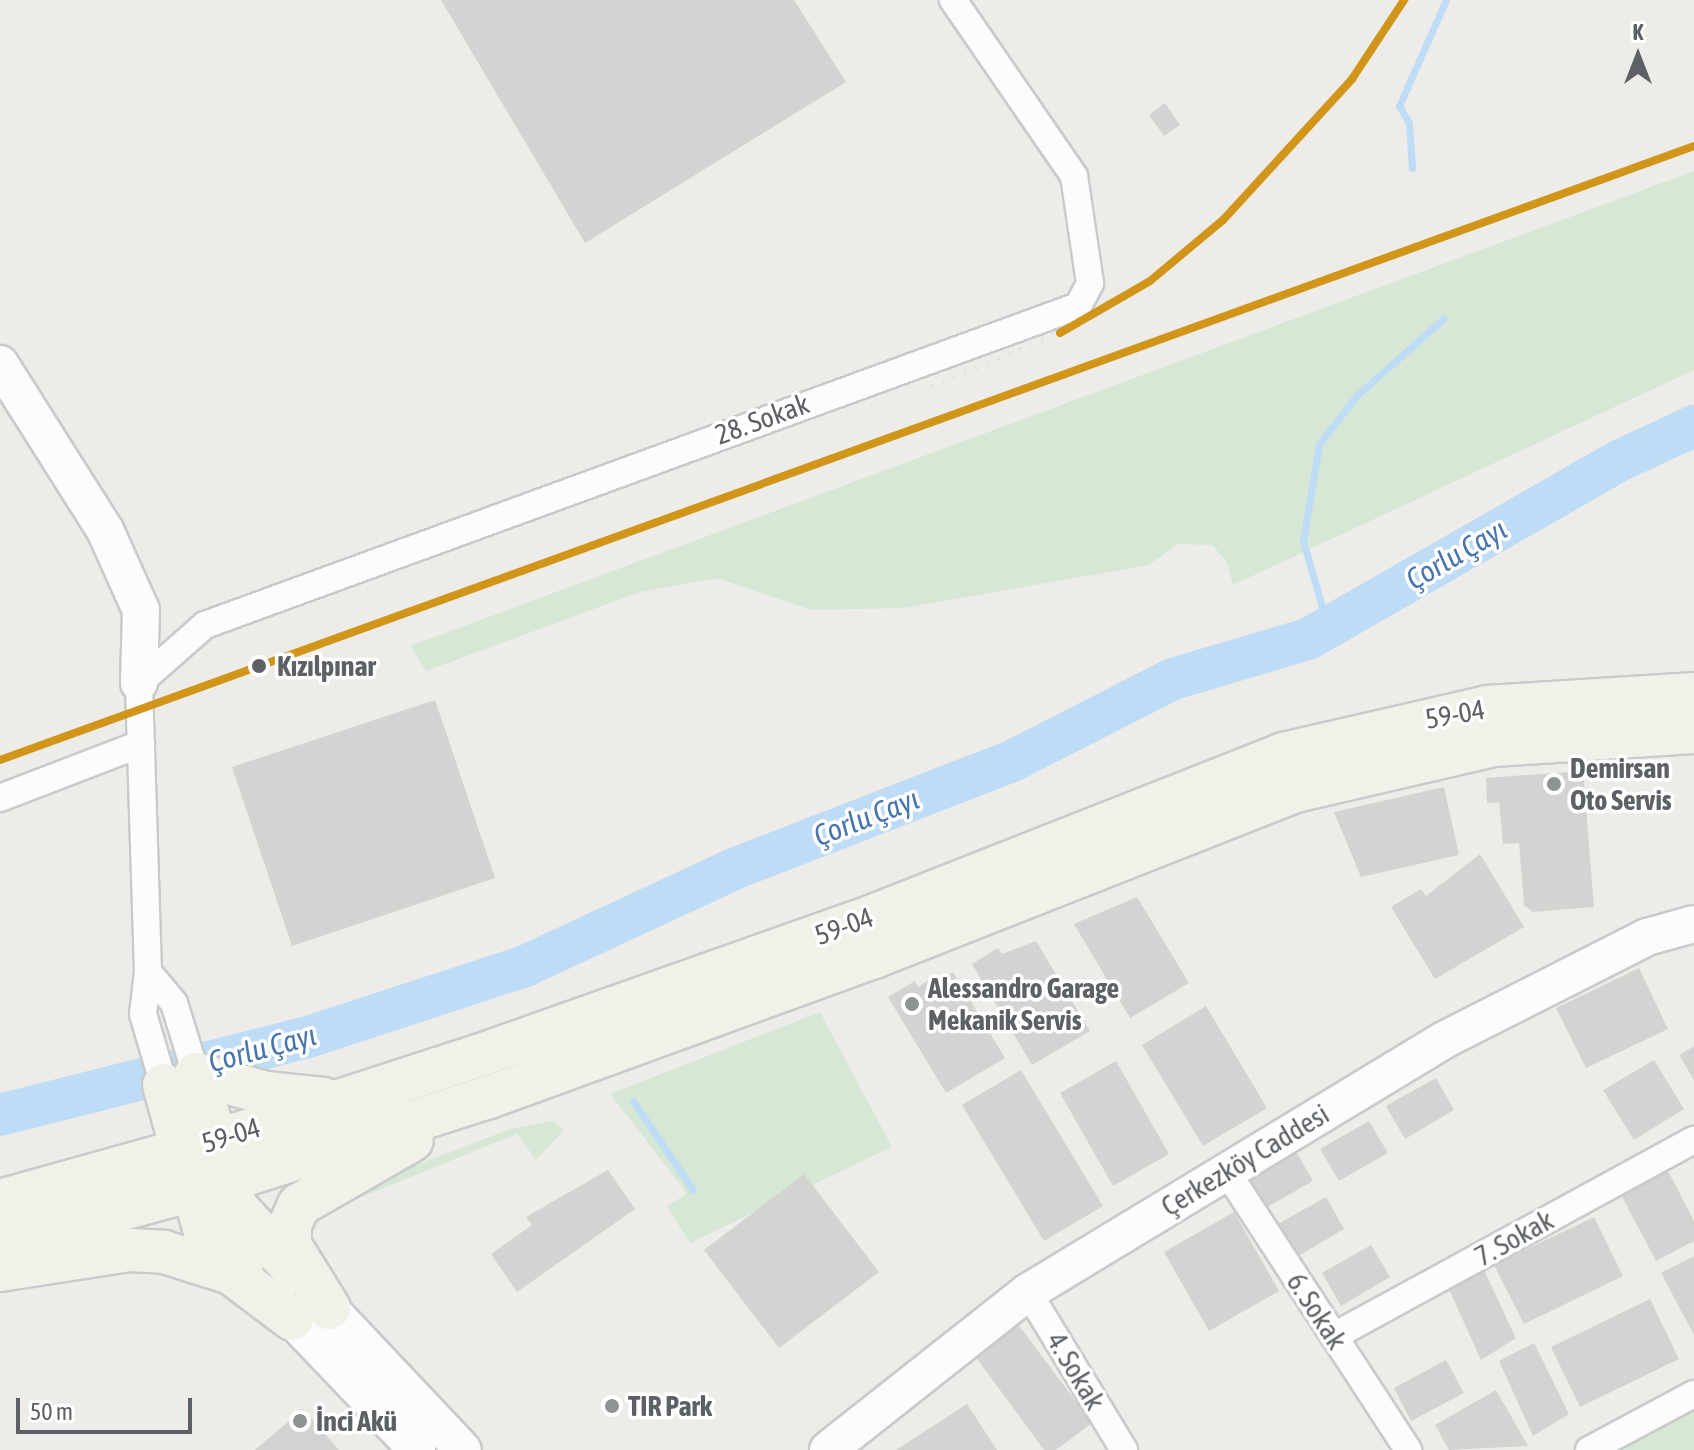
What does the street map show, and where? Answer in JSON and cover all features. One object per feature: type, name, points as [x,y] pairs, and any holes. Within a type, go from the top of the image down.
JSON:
[{"type":"main road","points":[[0,364],[105,530],[141,610],[139,683]]},
{"type":"main road","name":"59-04","points":[[0,1201],[219,1140],[339,1101],[860,921],[1283,754],[1488,707],[1694,694]]},
{"type":"main road","name":"59-04","points":[[0,1242],[229,1180],[489,1097],[874,957],[1295,791],[1494,745],[1694,732]]},
{"type":"main road","name":"Çerkezköy Caddesi","points":[[828,1450],[1028,1292],[1444,1040],[1647,937],[1694,924]]},
{"type":"main road","points":[[180,1079],[339,1101]]},
{"type":"main road","points":[[180,1079],[219,1140],[236,1207],[311,1313],[417,1450]]},
{"type":"main road","points":[[180,1079],[179,1151],[204,1228],[311,1313],[463,1450]]},
{"type":"main road","points":[[76,1180],[143,1127],[180,1079]]},
{"type":"main road","points":[[311,1313],[290,1245],[290,1225],[299,1205],[489,1097]]},
{"type":"main road","points":[[0,1270],[129,1250],[164,1252],[231,1273],[311,1313]]},
{"type":"street","name":"28. Sokak","points":[[139,683],[205,625],[1078,306],[1090,283],[1074,176],[953,0]]},
{"type":"street","points":[[139,683],[148,972],[143,1014],[180,1079]]},
{"type":"street","points":[[0,798],[141,744]]},
{"type":"street","points":[[148,972],[174,1003],[180,1079]]},
{"type":"street","name":"7. Sokak","points":[[1334,1336],[1694,1140]]},
{"type":"street","name":"6. Sokak","points":[[1227,1172],[1408,1450]]},
{"type":"street","name":"4. Sokak","points":[[1028,1292],[1124,1450]]},
{"type":"street","points":[[1589,1450],[1694,1394]]},
{"type":"green space","points":[[1694,171],[1694,370],[1233,585],[1227,562],[1212,545],[1178,544],[1149,565],[904,608],[811,610],[717,578],[640,592],[426,671],[410,646]]},
{"type":"green space","points":[[820,1012],[892,1147],[690,1243],[667,1207],[687,1193],[610,1094]]},
{"type":"green space","points":[[553,1121],[564,1130],[536,1160],[517,1134],[305,1220],[323,1257],[306,1266],[299,1210],[510,1129]]},
{"type":"green space","points":[[1694,1400],[1694,1450],[1600,1450]]},
{"type":"building","points":[[441,0],[794,0],[846,82],[585,243]]},
{"type":"building","points":[[1165,103],[1180,125],[1164,136],[1149,115]]},
{"type":"building","points":[[435,700],[495,878],[292,946],[232,767]]},
{"type":"building","points":[[1583,771],[1594,907],[1533,912],[1524,905],[1519,843],[1503,844],[1499,802],[1487,803],[1486,778]]},
{"type":"building","points":[[1444,787],[1459,855],[1361,877],[1334,812]]},
{"type":"building","points":[[1480,854],[1524,927],[1435,979],[1391,907],[1421,889],[1426,896]]},
{"type":"building","points":[[1137,897],[1189,983],[1130,1018],[1074,924]]},
{"type":"building","points":[[1036,941],[1090,1031],[1032,1065],[972,964],[998,948],[1002,954]]},
{"type":"building","points":[[1639,968],[1668,1029],[1586,1068],[1556,1008]]},
{"type":"building","points":[[953,972],[1005,1058],[946,1093],[888,997],[915,981],[918,987],[932,978],[935,983]]},
{"type":"building","points":[[1206,1006],[1267,1108],[1203,1146],[1142,1045]]},
{"type":"building","points":[[1694,1046],[1694,1080],[1679,1055]]},
{"type":"building","points":[[1654,1060],[1684,1109],[1634,1140],[1603,1090]]},
{"type":"building","points":[[1116,1061],[1169,1154],[1113,1186],[1060,1093]]},
{"type":"building","points":[[1021,1070],[1103,1206],[1044,1241],[962,1105]]},
{"type":"building","points":[[1436,1078],[1454,1110],[1405,1139],[1386,1106]]},
{"type":"building","points":[[1369,1121],[1388,1153],[1339,1181],[1320,1149]]},
{"type":"building","points":[[1294,1148],[1313,1181],[1264,1209],[1245,1176]]},
{"type":"building","points":[[1666,1167],[1694,1221],[1694,1241],[1656,1261],[1619,1191]]},
{"type":"building","points":[[608,1170],[635,1209],[517,1292],[491,1254],[532,1225],[526,1217]]},
{"type":"building","points":[[804,1174],[879,1272],[779,1348],[704,1250]]},
{"type":"building","points":[[1326,1197],[1344,1229],[1295,1258],[1276,1225]]},
{"type":"building","points":[[1234,1212],[1279,1291],[1209,1331],[1164,1252]]},
{"type":"building","points":[[1594,1217],[1623,1276],[1524,1324],[1494,1265]]},
{"type":"building","points":[[1371,1245],[1390,1277],[1341,1306],[1322,1273]]},
{"type":"building","points":[[1694,1256],[1694,1335],[1661,1273]]},
{"type":"building","points":[[1482,1266],[1516,1338],[1481,1360],[1447,1285]]},
{"type":"building","points":[[1650,1299],[1679,1359],[1580,1407],[1551,1347]]},
{"type":"building","points":[[1018,1324],[1092,1423],[1056,1450],[1044,1450],[975,1356]]},
{"type":"building","points":[[1534,1343],[1569,1414],[1533,1436],[1499,1361]]},
{"type":"building","points":[[1446,1360],[1464,1393],[1411,1421],[1394,1388]]},
{"type":"building","points":[[1496,1390],[1528,1446],[1449,1450],[1435,1425]]},
{"type":"building","points":[[967,1404],[997,1450],[896,1450]]},
{"type":"building","points":[[303,1409],[339,1450],[255,1450]]},
{"type":"waterway","points":[[1412,168],[1409,123],[1399,106],[1446,0]]},
{"type":"waterway","points":[[1328,628],[1303,541],[1319,444],[1357,395],[1443,319]]},
{"type":"waterway","name":"Çorlu Çayı","points":[[0,1115],[305,1038],[525,966],[736,868],[1012,761],[1173,679],[1308,639],[1621,460],[1694,426]]},
{"type":"waterway","points":[[633,1101],[693,1190]]},
{"type":"railway","points":[[931,387],[1059,333],[1150,281],[1287,157],[1352,79],[1404,0]]},
{"type":"transit line","points":[[1060,333],[1150,281],[1223,220],[1352,79],[1404,0]]},
{"type":"transit line","points":[[0,760],[1694,146]]},
{"type":"place","name":"Kızılpınar","points":[[259,666]]},
{"type":"place","name":"Demirsan Oto Servis","points":[[1554,784]]},
{"type":"place","name":"Alessandro Garage Mekanik Servis","points":[[912,1004]]},
{"type":"place","name":"TIR Park","points":[[612,1406]]},
{"type":"place","name":"İnci Akü","points":[[300,1421]]}]
